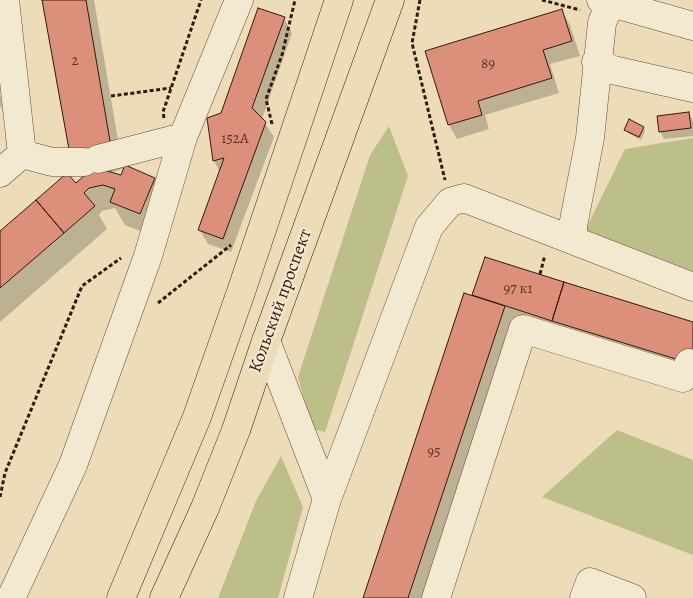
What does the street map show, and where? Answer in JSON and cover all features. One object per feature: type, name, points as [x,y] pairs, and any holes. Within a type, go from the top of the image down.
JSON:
[{"type":"main road","points":[[121,598],[200,408],[339,0]]},
{"type":"main road","name":"Кольский проспект","points":[[164,598],[205,508],[236,430],[266,341],[390,0]]},
{"type":"street","points":[[5,0],[22,154]]},
{"type":"street","points":[[10,588],[73,465],[148,256],[174,140],[239,0]]},
{"type":"street","points":[[573,240],[573,226],[590,138],[596,62],[606,1],[693,26]]},
{"type":"street","points":[[596,62],[613,70],[693,88]]},
{"type":"street","points":[[22,154],[52,162],[91,160],[174,140]]},
{"type":"street","points":[[0,173],[22,154]]},
{"type":"street","points":[[298,598],[327,499],[429,227],[450,202],[464,198],[693,287]]},
{"type":"street","points":[[436,598],[523,329],[688,375]]},
{"type":"street","points":[[266,341],[327,499]]},
{"type":"street","points":[[584,598],[590,582],[632,598]]},
{"type":"path","points":[[174,140],[164,112],[201,0]]},
{"type":"path","points":[[420,0],[412,43],[450,202]]},
{"type":"path","points":[[111,96],[171,88]]},
{"type":"path","points":[[150,309],[237,239]]},
{"type":"path","points":[[0,497],[6,473],[82,286],[122,258]]},
{"type":"green space","points":[[389,126],[408,176],[325,432],[312,429],[298,377],[370,155]]},
{"type":"green space","points":[[693,138],[693,278],[583,235],[625,149]]},
{"type":"green space","points":[[617,430],[693,460],[693,555],[542,497]]},
{"type":"green space","points":[[281,456],[303,507],[278,598],[218,598],[256,501]]},
{"type":"building","points":[[42,0],[86,0],[111,147],[70,155]]},
{"type":"building","points":[[258,8],[285,17],[252,108],[266,122],[223,239],[198,230],[224,158],[213,161],[207,118],[221,113]]},
{"type":"building","points":[[562,9],[572,41],[543,50],[552,78],[478,101],[482,115],[448,125],[425,51]]},
{"type":"building","points":[[689,112],[691,128],[659,132],[657,116]]},
{"type":"building","points":[[629,119],[644,127],[639,137],[624,130]]},
{"type":"building","points":[[125,165],[155,178],[140,214],[110,202],[115,189],[103,185],[89,188],[84,193],[95,206],[64,233],[36,200],[67,173],[76,183],[86,174],[100,169],[121,175]]},
{"type":"building","points":[[36,200],[64,233],[0,288],[0,231]]},
{"type":"building","points":[[485,257],[564,282],[552,321],[472,295]]},
{"type":"building","points":[[564,282],[693,322],[693,351],[689,363],[552,321]]},
{"type":"building","points":[[464,293],[505,306],[408,598],[363,598]]}]
